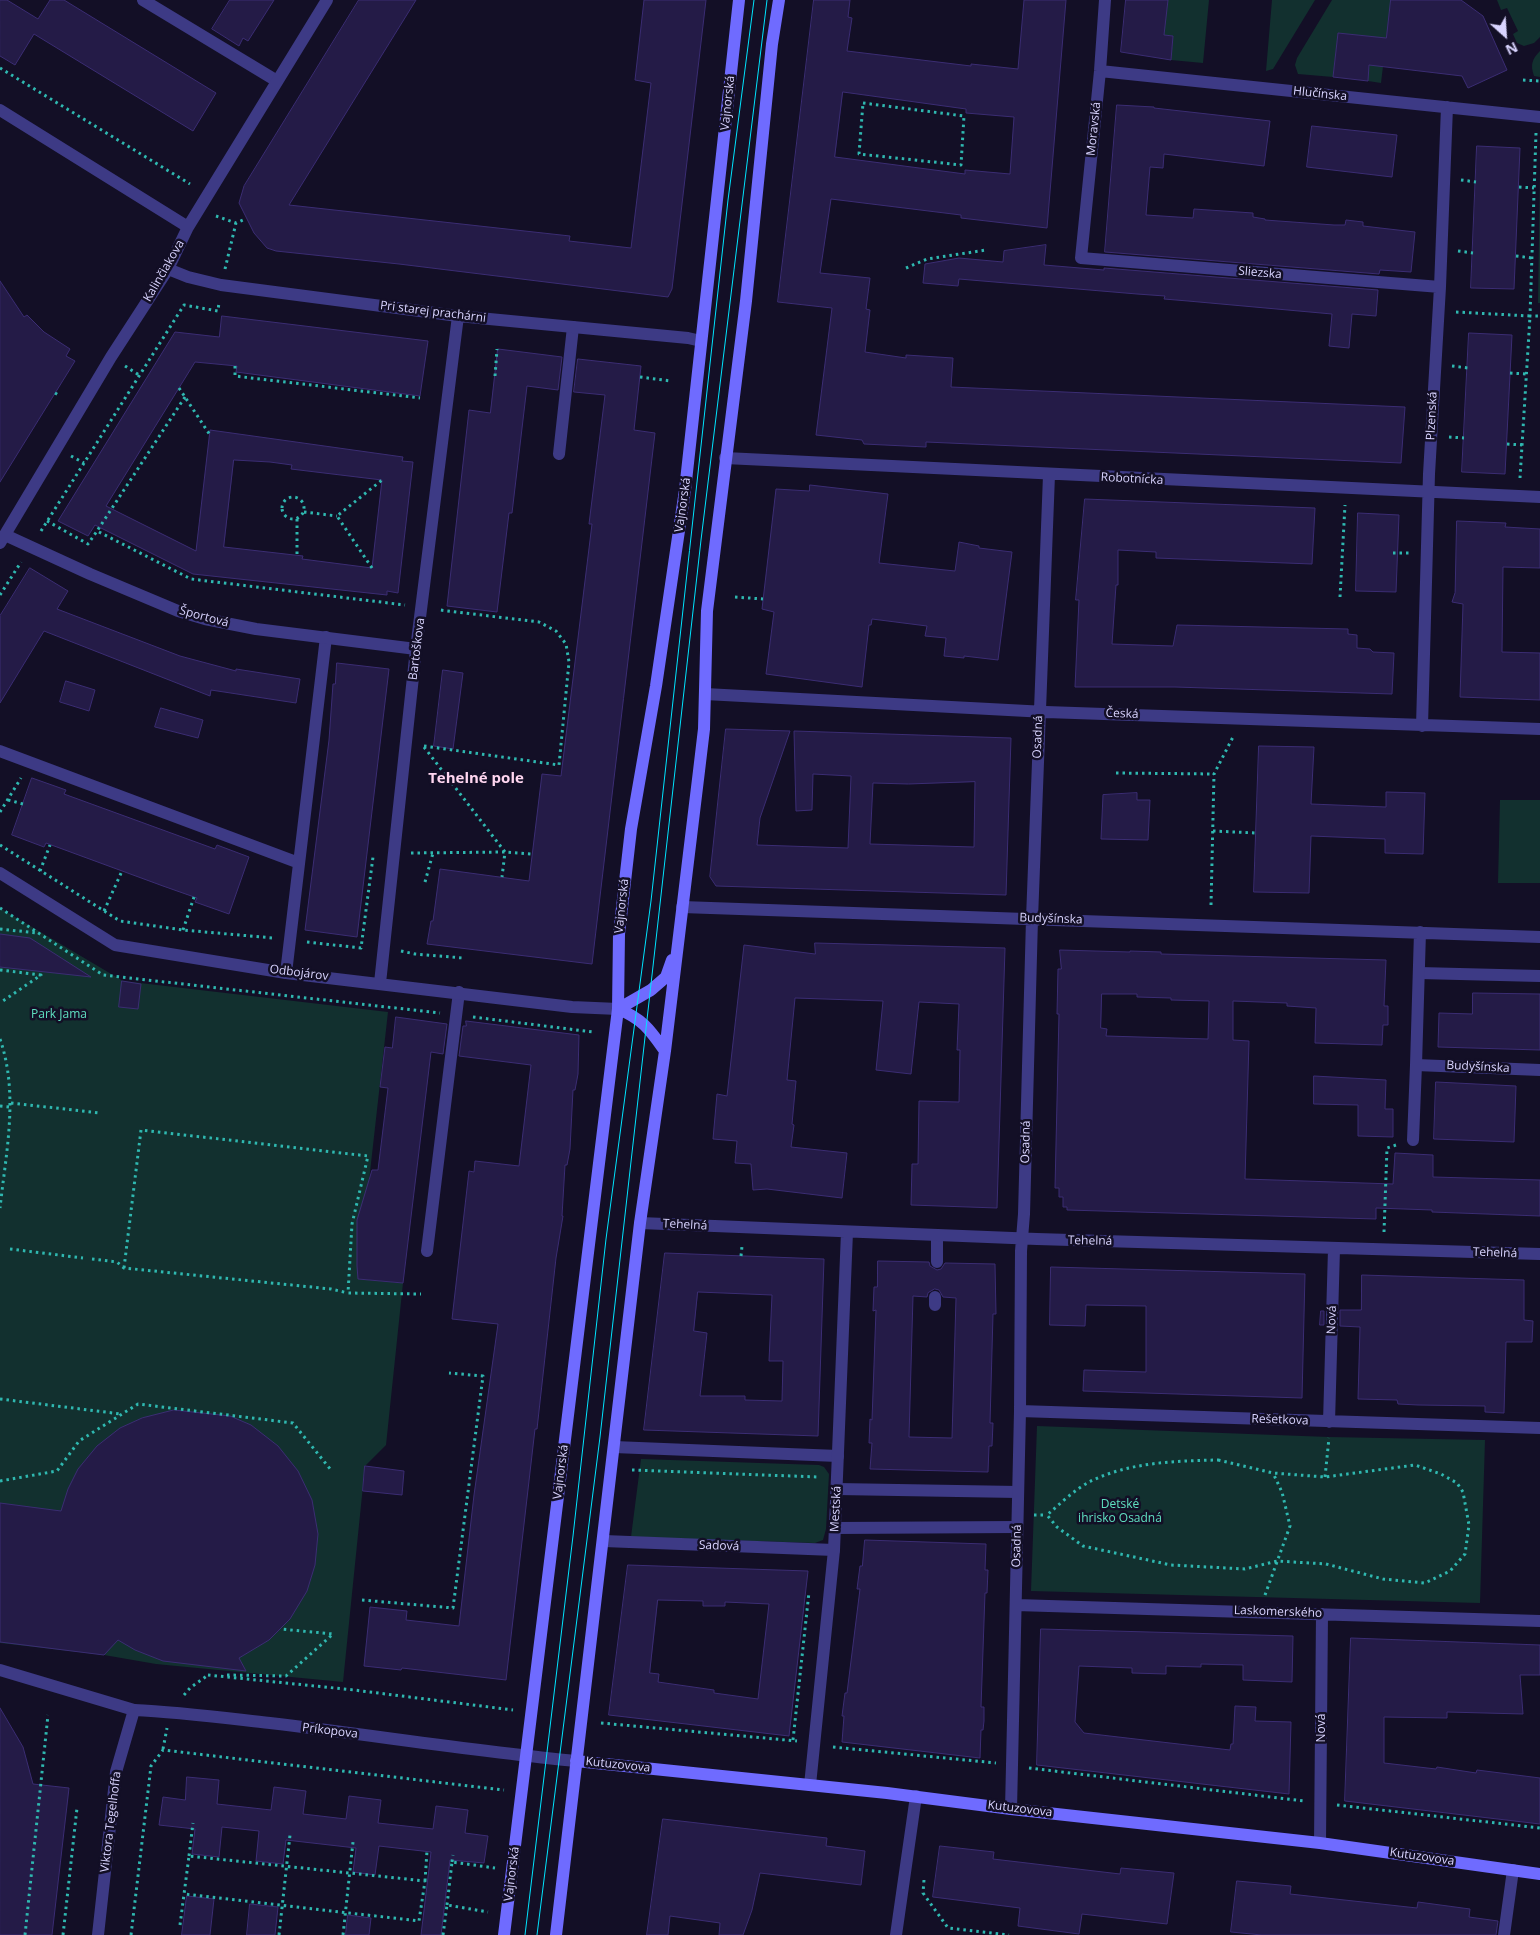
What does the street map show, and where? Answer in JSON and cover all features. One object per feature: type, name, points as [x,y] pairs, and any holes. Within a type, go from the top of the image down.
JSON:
[{"type":"main road","name":"Vajnorská","points":[[504,1935],[618,1009],[619,934],[631,829],[656,686],[685,490],[739,0]]},
{"type":"main road","points":[[556,1935],[604,1541],[640,1223],[665,1051],[699,771],[705,694],[707,611],[746,301],[772,44],[780,0]]},
{"type":"main road","points":[[618,1009],[651,990],[666,977],[679,941]]},
{"type":"main road","points":[[618,1009],[637,1017],[665,1051]]},
{"type":"main road","name":"Kutuzovova","points":[[576,1761],[810,1784],[1320,1843],[1540,1874]]},
{"type":"street","points":[[143,0],[277,82]]},
{"type":"street","name":"Kalinčiakova","points":[[2,538],[111,357],[168,269],[188,227],[327,0]]},
{"type":"street","name":"Moravská","points":[[1081,258],[1100,71],[1105,0]]},
{"type":"street","name":"Hlučínska","points":[[1100,71],[1540,117]]},
{"type":"street","name":"Plzenská","points":[[1422,726],[1428,491],[1440,287],[1446,107]]},
{"type":"street","points":[[0,110],[188,227]]},
{"type":"street","name":"Sliezska","points":[[1081,258],[1440,287]]},
{"type":"street","name":"Pri starej prachárni","points":[[168,269],[188,277],[221,285],[458,316],[688,338],[701,341]]},
{"type":"street","name":"Bartoškova","points":[[380,983],[416,649],[458,316]]},
{"type":"street","points":[[559,454],[573,327]]},
{"type":"street","name":"Robotnícka","points":[[725,458],[1540,497]]},
{"type":"street","name":"Osadná","points":[[1011,1808],[1020,1411],[1021,1251],[1039,711],[1050,475]]},
{"type":"street","name":"Športová","points":[[2,538],[31,546],[96,577],[178,611],[205,620],[256,629],[416,649]]},
{"type":"street","points":[[286,973],[326,637]]},
{"type":"street","name":"Česká","points":[[705,694],[1039,711],[1540,729]]},
{"type":"street","points":[[0,752],[299,863]]},
{"type":"street","name":"Odbojárov","points":[[0,873],[115,945],[286,973],[459,992],[572,1007],[618,1009]]},
{"type":"street","name":"Budyšínska","points":[[682,908],[1540,936]]},
{"type":"street","points":[[1413,1140],[1420,932]]},
{"type":"street","points":[[1419,973],[1540,976]]},
{"type":"street","points":[[427,1251],[459,992]]},
{"type":"street","name":"Budyšínska","points":[[1416,1065],[1540,1070]]},
{"type":"street","name":"Tehelná","points":[[640,1223],[1334,1249],[1540,1254]]},
{"type":"street","name":"Mestská","points":[[810,1784],[834,1550],[847,1232]]},
{"type":"street","points":[[936,1262],[937,1235]]},
{"type":"street","name":"Nová","points":[[1329,1427],[1334,1249]]},
{"type":"street","name":"Rešetkova","points":[[1020,1411],[1329,1427],[1540,1428]]},
{"type":"street","points":[[614,1447],[838,1456]]},
{"type":"street","points":[[837,1489],[1018,1492]]},
{"type":"street","points":[[835,1528],[1017,1527]]},
{"type":"street","name":"Sadová","points":[[604,1541],[834,1550]]},
{"type":"street","name":"Laskomerského","points":[[1016,1605],[1540,1621]]},
{"type":"street","name":"Nová","points":[[1320,1843],[1322,1803],[1322,1614]]},
{"type":"street","name":"Príkopova","points":[[0,1670],[134,1710],[171,1712],[350,1733],[526,1756]]},
{"type":"street","name":"Viktora Tegelhoffa","points":[[98,1935],[116,1772],[134,1710]]},
{"type":"street","name":"Kutuzovova","points":[[526,1756],[576,1761]]},
{"type":"street","points":[[896,1935],[916,1796]]},
{"type":"street","points":[[1504,1935],[1513,1870]]},
{"type":"path","points":[[0,68],[190,184]]},
{"type":"path","points":[[1523,80],[1540,82]]},
{"type":"path","points":[[863,103],[964,116],[961,165],[859,154],[863,103]]},
{"type":"path","points":[[1521,496],[1520,481],[1530,316],[1536,130]]},
{"type":"path","points":[[1461,180],[1476,182]]},
{"type":"path","points":[[1519,187],[1534,188]]},
{"type":"path","points":[[214,214],[236,223],[243,220]]},
{"type":"path","points":[[906,268],[927,259],[986,250]]},
{"type":"path","points":[[1458,250],[1473,253]]},
{"type":"path","points":[[1516,256],[1532,258]]},
{"type":"path","points":[[0,595],[184,305],[218,311]]},
{"type":"path","points":[[1438,311],[1540,316]]},
{"type":"path","points":[[495,376],[497,349]]},
{"type":"path","points":[[235,366],[235,376],[420,398]]},
{"type":"path","points":[[1451,366],[1468,368]]},
{"type":"path","points":[[1510,373],[1526,374]]},
{"type":"path","points":[[640,377],[670,381]]},
{"type":"path","points":[[179,388],[210,435]]},
{"type":"path","points":[[55,393],[60,396]]},
{"type":"path","points":[[47,520],[88,544],[185,396]]},
{"type":"path","points":[[205,427],[211,426]]},
{"type":"path","points":[[1449,436],[1464,438]]},
{"type":"path","points":[[1507,444],[1522,445]]},
{"type":"path","points":[[304,512],[337,516],[382,480]]},
{"type":"path","points":[[297,519],[288,518],[282,511],[282,505],[287,498],[298,498],[303,501],[305,506],[304,512],[297,519],[297,555]]},
{"type":"path","points":[[1340,597],[1345,505]]},
{"type":"path","points":[[337,516],[372,568]]},
{"type":"path","points":[[97,531],[191,579],[406,605]]},
{"type":"path","points":[[1393,553],[1412,554]]},
{"type":"path","points":[[736,597],[763,599]]},
{"type":"path","points":[[424,746],[560,765],[569,662],[566,644],[556,631],[539,622],[440,610],[439,618]]},
{"type":"path","points":[[1211,905],[1214,774],[1234,736],[1234,732]]},
{"type":"path","points":[[423,756],[425,737]]},
{"type":"path","points":[[424,746],[505,852],[502,877]]},
{"type":"path","points":[[1116,773],[1214,774]]},
{"type":"path","points":[[0,812],[22,775]]},
{"type":"path","points":[[8,800],[23,804]]},
{"type":"path","points":[[1212,830],[1256,833]]},
{"type":"path","points":[[410,863],[412,843]]},
{"type":"path","points":[[40,871],[50,845]]},
{"type":"path","points":[[411,853],[505,852],[532,854]]},
{"type":"path","points":[[425,882],[433,853]]},
{"type":"path","points":[[104,911],[122,871]]},
{"type":"path","points":[[183,930],[194,897]]},
{"type":"path","points":[[0,929],[39,933]]},
{"type":"path","points":[[400,951],[463,958]]},
{"type":"path","points":[[0,970],[41,975],[0,1003]]},
{"type":"path","points":[[0,1039],[10,1079],[10,1105],[0,1208]]},
{"type":"path","points":[[0,1106],[10,1105],[100,1113]]},
{"type":"path","points":[[124,1268],[141,1130],[368,1156],[352,1224],[348,1293]]},
{"type":"path","points":[[1384,1249],[1387,1148],[1413,1140]]},
{"type":"path","points":[[741,1256],[742,1240]]},
{"type":"path","points":[[10,1249],[83,1258]]},
{"type":"path","points":[[92,1259],[116,1262],[124,1268],[322,1288],[348,1293],[421,1294]]},
{"type":"path","points":[[362,1600],[453,1608],[484,1376],[449,1373]]},
{"type":"path","points":[[0,1399],[121,1414]]},
{"type":"path","points":[[0,1481],[57,1471],[79,1441],[138,1404],[293,1423],[331,1470]]},
{"type":"path","points":[[1325,1477],[1329,1427]]},
{"type":"path","points":[[1218,1460],[1273,1473],[1325,1477],[1415,1465],[1441,1474],[1457,1483],[1463,1492],[1469,1524],[1465,1554],[1450,1571],[1425,1584],[1383,1579],[1326,1564],[1277,1561],[1245,1569],[1171,1566],[1083,1546],[1057,1527],[1047,1515],[1067,1497],[1093,1480],[1123,1470],[1163,1462],[1218,1460]]},
{"type":"path","points":[[632,1470],[819,1477],[818,1486]]},
{"type":"path","points":[[1264,1602],[1290,1526],[1282,1492],[1273,1473]]},
{"type":"path","points":[[793,1740],[810,1586]]},
{"type":"path","points":[[132,1935],[151,1766],[163,1750],[171,1712],[190,1688],[208,1675],[286,1676],[333,1634],[281,1629]]},
{"type":"path","points":[[208,1675],[354,1690],[514,1710]]},
{"type":"path","points":[[25,1935],[48,1715]]},
{"type":"path","points":[[163,1750],[504,1790]]},
{"type":"path","points":[[1021,1767],[1540,1828]]},
{"type":"path","points":[[63,1935],[77,1808]]},
{"type":"path","points":[[180,1925],[192,1823]]},
{"type":"path","points":[[279,1935],[290,1835]]},
{"type":"path","points":[[343,1935],[353,1842]]},
{"type":"path","points":[[184,1894],[419,1921],[427,1851]]},
{"type":"path","points":[[444,1935],[453,1855]]},
{"type":"path","points":[[189,1856],[425,1881]]},
{"type":"path","points":[[452,1862],[494,1868]]},
{"type":"path","points":[[925,1877],[923,1893],[948,1928],[1009,1935]]},
{"type":"path","points":[[447,1904],[489,1912]]},
{"type":"green space","points":[[1168,0],[1209,0],[1203,63],[1171,60],[1173,36],[1160,35],[1161,9],[1167,10]]},
{"type":"green space","points":[[1272,0],[1315,0],[1273,69],[1266,71]]},
{"type":"green space","points":[[1332,0],[1391,0],[1381,83],[1368,81],[1372,37],[1338,33],[1333,77],[1298,74],[1295,65],[1297,58]]},
{"type":"green space","points":[[1497,0],[1540,0],[1540,37],[1534,43],[1524,46],[1517,43],[1513,34],[1518,31],[1507,8],[1501,10]]},
{"type":"green space","points":[[1540,51],[1540,77],[1534,76],[1532,65]]},
{"type":"green space","points":[[1540,171],[1540,303],[1538,303]]},
{"type":"green space","points":[[1500,800],[1540,800],[1540,883],[1498,883]]},
{"type":"green space","name":"Park Jama","points":[[0,908],[123,981],[388,1012],[358,1279],[403,1283],[386,1445],[365,1466],[343,1682],[156,1664],[104,1655],[0,1643]]},
{"type":"green space","name":"Detské ihrisko Osadná","points":[[1037,1426],[1329,1437],[1485,1440],[1480,1603],[1031,1591]]},
{"type":"green space","points":[[641,1459],[819,1465],[824,1467],[829,1474],[826,1529],[823,1540],[815,1543],[631,1537]]},
{"type":"building","points":[[0,0],[7,0],[38,19],[50,0],[64,0],[216,93],[193,131],[34,34],[15,65],[0,56]]},
{"type":"building","points":[[230,0],[274,0],[248,41],[243,38],[239,46],[212,29]]},
{"type":"building","points":[[359,0],[416,0],[289,205],[570,236],[569,241],[631,248],[651,83],[635,80],[644,0],[706,0],[672,289],[668,297],[276,251],[267,248],[254,233],[239,203],[244,186]]},
{"type":"building","points":[[814,0],[850,0],[848,17],[852,18],[847,51],[971,66],[971,64],[1018,69],[1024,0],[1066,0],[1047,228],[961,218],[961,215],[831,199],[820,273],[870,278],[866,309],[870,310],[865,352],[906,358],[906,355],[953,358],[951,387],[1405,407],[1401,463],[926,442],[926,447],[864,444],[862,440],[816,435],[832,308],[778,302]],"holes":[[[843,92],[966,109],[966,113],[1014,117],[1010,174],[965,170],[965,174],[835,157]]]},
{"type":"building","points":[[1126,0],[1168,0],[1164,35],[1173,36],[1171,60],[1121,52]]},
{"type":"building","points":[[1391,0],[1461,0],[1483,16],[1507,70],[1468,88],[1462,76],[1369,65],[1368,81],[1333,77],[1338,33],[1386,38]]},
{"type":"building","points":[[1117,105],[1154,107],[1270,121],[1264,166],[1164,154],[1163,168],[1150,167],[1146,215],[1193,218],[1194,209],[1253,213],[1253,217],[1265,220],[1334,225],[1345,225],[1346,220],[1363,222],[1363,226],[1415,232],[1411,272],[1380,270],[1379,274],[1105,252]]},
{"type":"building","points":[[1312,126],[1397,135],[1392,177],[1307,167]]},
{"type":"building","points":[[1477,146],[1520,148],[1514,289],[1471,288]]},
{"type":"building","points":[[1046,245],[1044,265],[1378,290],[1376,316],[1352,314],[1349,348],[1329,346],[1332,314],[1164,299],[1165,296],[959,279],[958,286],[923,283],[925,264],[959,258],[1003,262],[1004,251]]},
{"type":"building","points":[[0,281],[24,317],[27,315],[44,332],[70,349],[66,356],[75,361],[0,482]]},
{"type":"building","points":[[222,316],[428,341],[420,396],[236,372],[237,366],[195,362],[106,506],[196,551],[210,430],[403,457],[402,461],[413,462],[398,593],[387,591],[387,595],[193,574],[95,525],[88,536],[58,521],[175,332],[219,337]],"holes":[[[234,460],[292,465],[291,469],[382,480],[372,568],[302,559],[303,556],[224,547]]]},
{"type":"building","points":[[1469,333],[1512,335],[1505,474],[1462,472]]},
{"type":"building","points":[[498,349],[562,357],[558,390],[527,386],[512,513],[509,513],[497,612],[447,606],[469,410],[490,413]]},
{"type":"building","points":[[578,359],[641,366],[634,430],[655,433],[592,964],[427,944],[431,921],[433,921],[440,869],[529,881],[542,774],[561,776],[592,524],[589,524],[605,395],[574,392]]},
{"type":"building","points":[[810,485],[888,494],[879,563],[955,571],[959,542],[979,546],[979,548],[1012,552],[998,660],[944,656],[946,638],[925,636],[927,626],[872,619],[871,625],[869,625],[862,687],[766,674],[774,612],[762,609],[776,489],[809,491]]},
{"type":"building","points":[[1085,499],[1315,508],[1312,564],[1156,558],[1156,552],[1118,550],[1118,585],[1116,585],[1112,644],[1173,646],[1177,625],[1348,629],[1348,634],[1357,635],[1357,648],[1370,649],[1373,652],[1394,653],[1392,694],[1175,687],[1075,687],[1079,600],[1076,600]]},
{"type":"building","points":[[1358,513],[1399,515],[1396,592],[1356,591]]},
{"type":"building","points":[[1457,521],[1506,523],[1505,527],[1540,529],[1540,568],[1503,567],[1502,652],[1540,653],[1540,700],[1460,697],[1463,604],[1452,602],[1455,593]]},
{"type":"building","points":[[30,568],[68,591],[57,609],[180,656],[236,671],[236,669],[300,679],[296,703],[211,690],[210,696],[44,631],[0,703],[0,616]]},
{"type":"building","points":[[337,663],[389,669],[357,937],[305,930]]},
{"type":"building","points":[[443,670],[463,673],[453,749],[434,746]]},
{"type":"building","points":[[66,681],[95,690],[89,711],[60,702]]},
{"type":"building","points":[[161,708],[203,720],[198,738],[155,727]]},
{"type":"building","points":[[726,729],[790,731],[760,818],[757,845],[848,848],[851,776],[813,774],[812,810],[796,811],[794,731],[1011,738],[1006,895],[716,886],[710,877]],"holes":[[[975,782],[974,847],[870,844],[873,783]]]},
{"type":"building","points":[[1259,746],[1314,747],[1311,804],[1386,807],[1386,792],[1425,793],[1423,854],[1385,853],[1385,839],[1311,836],[1309,893],[1254,892]]},
{"type":"building","points":[[32,778],[66,790],[64,794],[215,849],[217,845],[249,857],[229,914],[195,902],[197,898],[46,843],[44,847],[12,835]]},
{"type":"building","points":[[1137,793],[1137,800],[1150,800],[1148,840],[1101,839],[1103,795]]},
{"type":"building","points":[[0,934],[30,938],[91,977],[0,967]]},
{"type":"building","points":[[815,943],[1005,948],[997,1208],[911,1205],[912,1164],[918,1164],[919,1101],[959,1102],[960,1050],[957,1050],[959,1004],[919,1002],[911,1074],[876,1070],[883,1001],[795,998],[787,1080],[796,1081],[791,1147],[847,1153],[842,1198],[767,1189],[753,1190],[751,1164],[735,1163],[737,1141],[713,1139],[717,1094],[727,1096],[744,945],[815,954]]},
{"type":"building","points":[[1060,950],[1386,960],[1384,1006],[1388,1006],[1388,1025],[1383,1025],[1382,1045],[1315,1043],[1316,1008],[1287,1006],[1287,1003],[1233,1001],[1233,1040],[1249,1041],[1245,1179],[1393,1184],[1395,1153],[1433,1155],[1433,1177],[1540,1180],[1540,1216],[1376,1208],[1376,1219],[1067,1210],[1067,1207],[1063,1207],[1063,1197],[1059,1197],[1059,1188],[1055,1188],[1059,1014],[1057,1014],[1058,969],[1061,969]],"holes":[[[1102,994],[1137,994],[1137,997],[1209,1001],[1208,1039],[1106,1036],[1107,1029],[1101,1028]]]},
{"type":"building","points":[[122,981],[141,984],[138,1009],[119,1007]]},
{"type":"building","points":[[1473,993],[1540,994],[1540,1050],[1438,1047],[1439,1013],[1472,1014]]},
{"type":"building","points":[[396,1017],[447,1024],[443,1054],[431,1052],[403,1283],[358,1279],[357,1266],[357,1220],[372,1170],[378,1170],[388,1088],[380,1087],[385,1047],[392,1048]]},
{"type":"building","points":[[466,1021],[579,1035],[578,1074],[575,1090],[573,1090],[570,1149],[567,1165],[565,1165],[563,1216],[556,1258],[506,1680],[402,1668],[401,1670],[364,1666],[370,1607],[407,1611],[406,1620],[459,1626],[474,1495],[498,1324],[452,1319],[469,1171],[474,1172],[475,1161],[519,1166],[531,1065],[459,1056],[463,1026],[466,1026]]},
{"type":"building","points":[[1314,1076],[1386,1080],[1385,1109],[1393,1109],[1393,1137],[1358,1136],[1358,1105],[1314,1104]]},
{"type":"building","points":[[1436,1082],[1516,1086],[1514,1142],[1434,1139]]},
{"type":"building","points":[[665,1253],[824,1259],[818,1436],[644,1430]],"holes":[[[698,1292],[772,1295],[769,1361],[783,1361],[782,1401],[745,1400],[745,1396],[700,1396],[707,1333],[694,1331]]]},
{"type":"building","points":[[878,1261],[929,1262],[930,1266],[937,1270],[941,1269],[945,1263],[995,1264],[996,1314],[993,1314],[990,1423],[993,1423],[992,1446],[989,1446],[988,1472],[870,1469],[872,1443],[869,1443],[870,1419],[872,1420],[876,1310],[873,1311],[874,1287],[877,1287]],"holes":[[[935,1289],[939,1290],[943,1297],[956,1298],[952,1438],[909,1437],[913,1296],[927,1297],[928,1293]]]},
{"type":"building","points":[[1051,1267],[1305,1274],[1302,1398],[1083,1391],[1084,1370],[1146,1372],[1146,1306],[1086,1305],[1085,1326],[1050,1325]]},
{"type":"building","points":[[1362,1275],[1524,1280],[1524,1320],[1533,1321],[1532,1342],[1506,1342],[1504,1413],[1485,1412],[1485,1406],[1398,1404],[1397,1400],[1358,1399],[1360,1327],[1340,1326],[1340,1310],[1361,1310]]},
{"type":"building","points":[[1321,1311],[1324,1311],[1324,1325],[1320,1325]]},
{"type":"building","points":[[174,1410],[230,1416],[251,1425],[278,1446],[298,1471],[312,1500],[318,1534],[315,1565],[307,1591],[290,1619],[269,1640],[239,1658],[246,1671],[163,1661],[135,1650],[118,1640],[104,1655],[0,1642],[0,1503],[61,1511],[68,1489],[78,1469],[97,1446],[120,1428],[142,1418]]},
{"type":"building","points":[[365,1466],[404,1471],[402,1495],[363,1491]]},
{"type":"building","points":[[865,1540],[986,1544],[985,1570],[988,1570],[987,1593],[985,1593],[981,1707],[984,1707],[984,1721],[983,1730],[981,1730],[980,1758],[842,1742],[844,1716],[842,1716],[845,1693],[847,1693],[860,1589],[857,1589]]},
{"type":"building","points":[[628,1565],[808,1571],[789,1736],[609,1715]],"holes":[[[658,1600],[703,1601],[703,1606],[725,1606],[725,1602],[769,1604],[758,1699],[658,1682],[659,1674],[650,1673]]]},
{"type":"building","points":[[1041,1629],[1293,1636],[1292,1682],[1243,1680],[1243,1665],[1201,1664],[1201,1667],[1166,1666],[1166,1674],[1132,1673],[1132,1668],[1079,1666],[1075,1722],[1084,1733],[1230,1750],[1231,1744],[1233,1744],[1235,1706],[1256,1707],[1255,1721],[1291,1722],[1289,1794],[1037,1765]]},
{"type":"building","points":[[1351,1638],[1540,1645],[1540,1675],[1520,1675],[1523,1714],[1447,1712],[1447,1718],[1384,1717],[1384,1763],[1436,1769],[1437,1767],[1476,1773],[1477,1770],[1540,1778],[1540,1824],[1345,1801]]},
{"type":"building","points":[[0,1708],[23,1747],[33,1784],[69,1788],[52,1935],[0,1935]]},
{"type":"building","points":[[187,1777],[219,1780],[217,1804],[271,1810],[274,1787],[306,1791],[303,1814],[346,1819],[349,1796],[381,1800],[378,1823],[433,1829],[436,1806],[468,1810],[465,1833],[488,1836],[484,1863],[450,1860],[441,1935],[421,1935],[431,1852],[379,1846],[375,1875],[353,1872],[356,1848],[286,1840],[283,1864],[256,1861],[259,1831],[222,1827],[219,1857],[192,1854],[195,1829],[159,1825],[163,1797],[185,1800]]},
{"type":"building","points":[[663,1819],[827,1838],[826,1846],[865,1851],[861,1885],[760,1873],[752,1910],[743,1935],[719,1935],[720,1923],[670,1916],[668,1935],[647,1935]]},
{"type":"building","points":[[940,1846],[994,1852],[993,1859],[1120,1874],[1121,1868],[1174,1873],[1167,1924],[1082,1914],[1079,1934],[1018,1926],[1020,1908],[933,1897]]},
{"type":"building","points":[[1237,1881],[1291,1886],[1290,1894],[1417,1908],[1418,1902],[1470,1909],[1469,1917],[1498,1921],[1496,1935],[1262,1935],[1231,1932]]},
{"type":"building","points":[[187,1896],[214,1899],[210,1935],[182,1935]]},
{"type":"building","points":[[250,1904],[278,1907],[275,1935],[247,1935]]},
{"type":"building","points":[[348,1915],[371,1918],[369,1935],[346,1935]]},
{"type":"tram line","points":[[525,1935],[573,1536],[606,1239],[651,901],[728,200],[754,0]]},
{"type":"tram line","points":[[537,1935],[600,1437],[701,540],[767,0]]},
{"type":"district","name":"Tehelné pole","points":[[476,779]]}]
